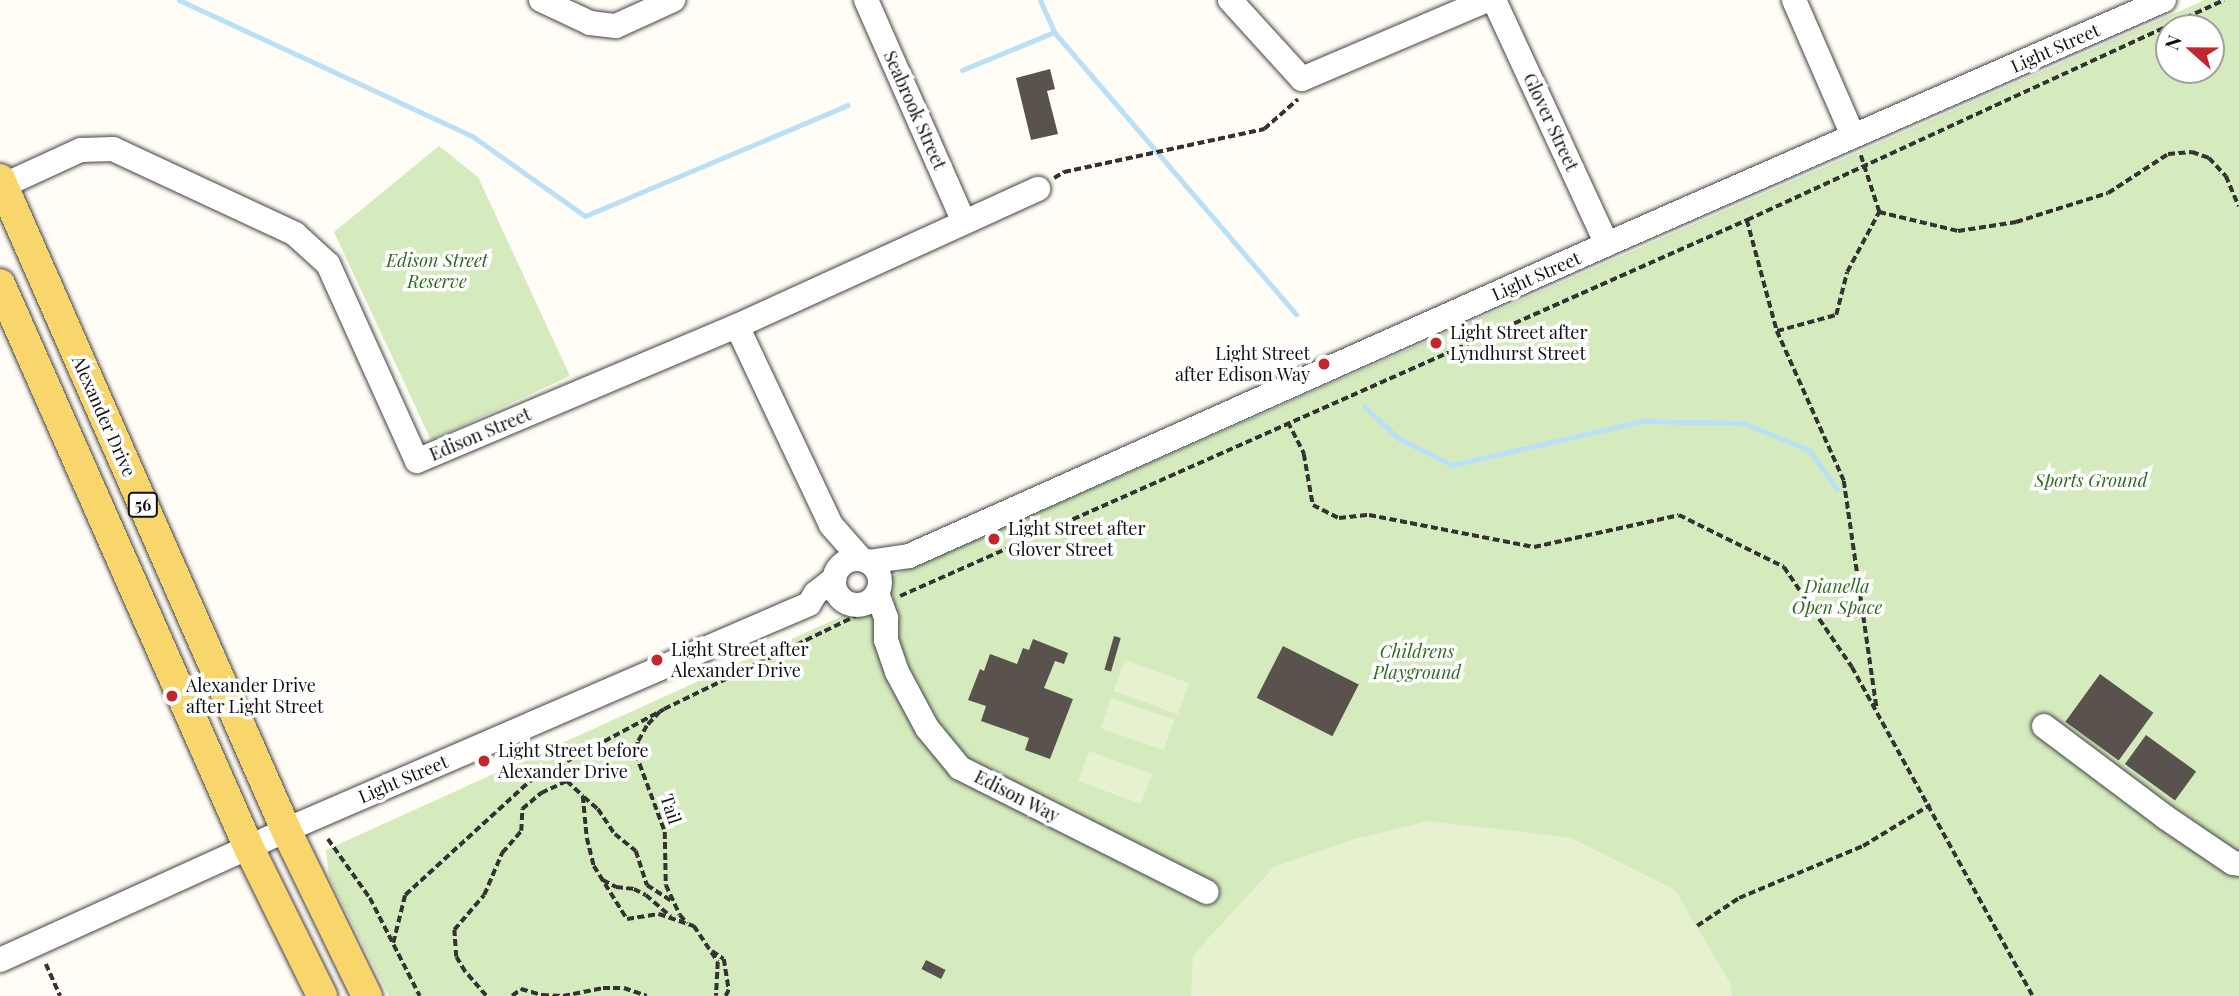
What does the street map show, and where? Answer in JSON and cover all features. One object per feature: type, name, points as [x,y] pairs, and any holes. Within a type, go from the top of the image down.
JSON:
[{"type":"main road","name":"Alexander Drive","points":[[1,184],[286,830],[368,996]]},
{"type":"main road","name":"56","points":[[0,284],[249,848],[322,996]]},
{"type":"street","points":[[541,0],[590,23],[616,26],[674,0]]},
{"type":"street","name":"Seabrook Street","points":[[866,0],[964,220]]},
{"type":"street","points":[[1230,0],[1302,79],[1487,0]]},
{"type":"street","name":"Glover Street","points":[[1494,0],[1607,244]]},
{"type":"street","points":[[1794,0],[1853,136]]},
{"type":"street","name":"Light Street","points":[[809,604],[821,608],[866,590],[909,556],[1607,244],[2164,0]]},
{"type":"street","name":"Edison Street","points":[[1,184],[81,150],[113,149],[295,234],[328,264],[417,461],[737,326],[964,220],[1038,189]]},
{"type":"street","points":[[737,326],[831,525],[866,590],[838,594],[831,546],[831,525]]},
{"type":"street","name":"Light Street","points":[[3,952],[809,604],[847,561],[866,590]]},
{"type":"street","name":"Edison Way","points":[[866,590],[886,618],[886,640],[897,672],[927,728],[960,768],[1207,892]]},
{"type":"street","points":[[2044,726],[2165,817],[2233,863],[2239,864]]},
{"type":"path","points":[[393,943],[405,895],[530,781],[664,709],[866,590],[1288,422],[1747,220],[2224,0]]},
{"type":"path","points":[[1038,189],[1064,172],[1264,129],[1300,98],[1302,79]]},
{"type":"path","points":[[1777,331],[1836,315],[1847,272],[1879,212],[1853,136]]},
{"type":"path","points":[[1879,212],[1958,231],[2016,222],[2108,192],[2168,153],[2192,152],[2209,158],[2227,176],[2239,206]]},
{"type":"path","points":[[1747,220],[1777,331],[1844,481],[1877,711]]},
{"type":"path","points":[[1288,422],[1304,454],[1313,505],[1339,518],[1369,514],[1534,547],[1678,515],[1784,567],[1852,667],[2033,996]]},
{"type":"path","name":"Tail","points":[[664,709],[638,742],[636,754],[665,832],[666,885],[675,903],[689,924],[694,926],[707,948],[724,959],[729,990],[726,996]]},
{"type":"path","points":[[486,996],[456,957],[454,930],[484,895],[502,853],[521,831],[522,809],[541,793],[567,781],[598,809],[615,834],[636,851],[646,885],[675,903]]},
{"type":"path","points":[[583,796],[587,838],[594,866],[627,919],[659,914],[689,924]]},
{"type":"path","points":[[1696,926],[1739,898],[1863,846],[1930,805]]},
{"type":"path","points":[[328,839],[370,898],[420,996]]},
{"type":"path","points":[[602,880],[616,887],[634,889],[646,895],[672,918]]},
{"type":"path","points":[[707,948],[718,962],[716,996]]},
{"type":"path","points":[[46,964],[60,996]]},
{"type":"path","points":[[512,996],[521,989],[542,995],[563,996],[613,988],[638,991],[647,996]]},
{"type":"green space","name":"Dianella Open Space","points":[[2205,0],[2239,0],[2239,996],[389,996],[329,877],[326,850],[840,617],[881,581],[2155,22],[2155,84],[2225,84],[2225,14],[2173,14]]},
{"type":"green space","name":"Edison Street Reserve","points":[[439,146],[478,177],[570,376],[431,440],[334,232]]},
{"type":"green space","points":[[1125,660],[1189,683],[1178,714],[1114,691]]},
{"type":"green space","points":[[1111,698],[1174,720],[1164,750],[1101,728]]},
{"type":"green space","points":[[1089,751],[1152,774],[1141,804],[1078,781]]},
{"type":"green space","points":[[1429,821],[1571,838],[1675,890],[1730,983],[1732,996],[1191,996],[1193,955],[1274,867],[1354,839]]},
{"type":"building","points":[[1050,69],[1055,89],[1047,91],[1058,134],[1031,140],[1016,78]]},
{"type":"building","points":[[1114,636],[1121,638],[1111,672],[1104,670]]},
{"type":"building","points":[[1033,639],[1068,653],[1064,664],[1055,661],[1044,688],[1073,699],[1050,759],[1025,750],[1029,738],[981,721],[986,706],[968,700],[980,669],[984,671],[990,654],[1017,664],[1023,648],[1029,650]]},
{"type":"building","points":[[1283,646],[1359,685],[1332,736],[1257,698]]},
{"type":"building","points":[[2100,674],[2153,713],[2119,761],[2065,722]]},
{"type":"building","points":[[2146,735],[2196,771],[2175,801],[2125,764]]},
{"type":"building","points":[[926,960],[946,970],[941,979],[921,969]]},
{"type":"waterway","points":[[179,0],[472,136],[585,216],[848,105]]},
{"type":"waterway","points":[[1040,0],[1054,32],[1296,314]]},
{"type":"waterway","points":[[962,70],[1054,32]]},
{"type":"waterway","points":[[1364,406],[1398,438],[1452,465],[1643,421],[1743,423],[1809,450],[1837,489]]},
{"type":"place","name":"Light Street after Lyndhurst Street","points":[[1436,343]]},
{"type":"place","name":"Light Street after Edison Way","points":[[1324,364]]},
{"type":"place","name":"Light Street after Glover Street","points":[[994,539]]},
{"type":"place","name":"Light Street after Alexander Drive","points":[[657,660]]},
{"type":"place","name":"Alexander Drive after Light Street","points":[[172,696]]},
{"type":"place","name":"Light Street before Alexander Drive","points":[[484,761]]},
{"type":"park label","name":"Sports Ground","points":[[2091,480]]},
{"type":"park label","name":"Childrens Playground","points":[[1417,662]]}]
